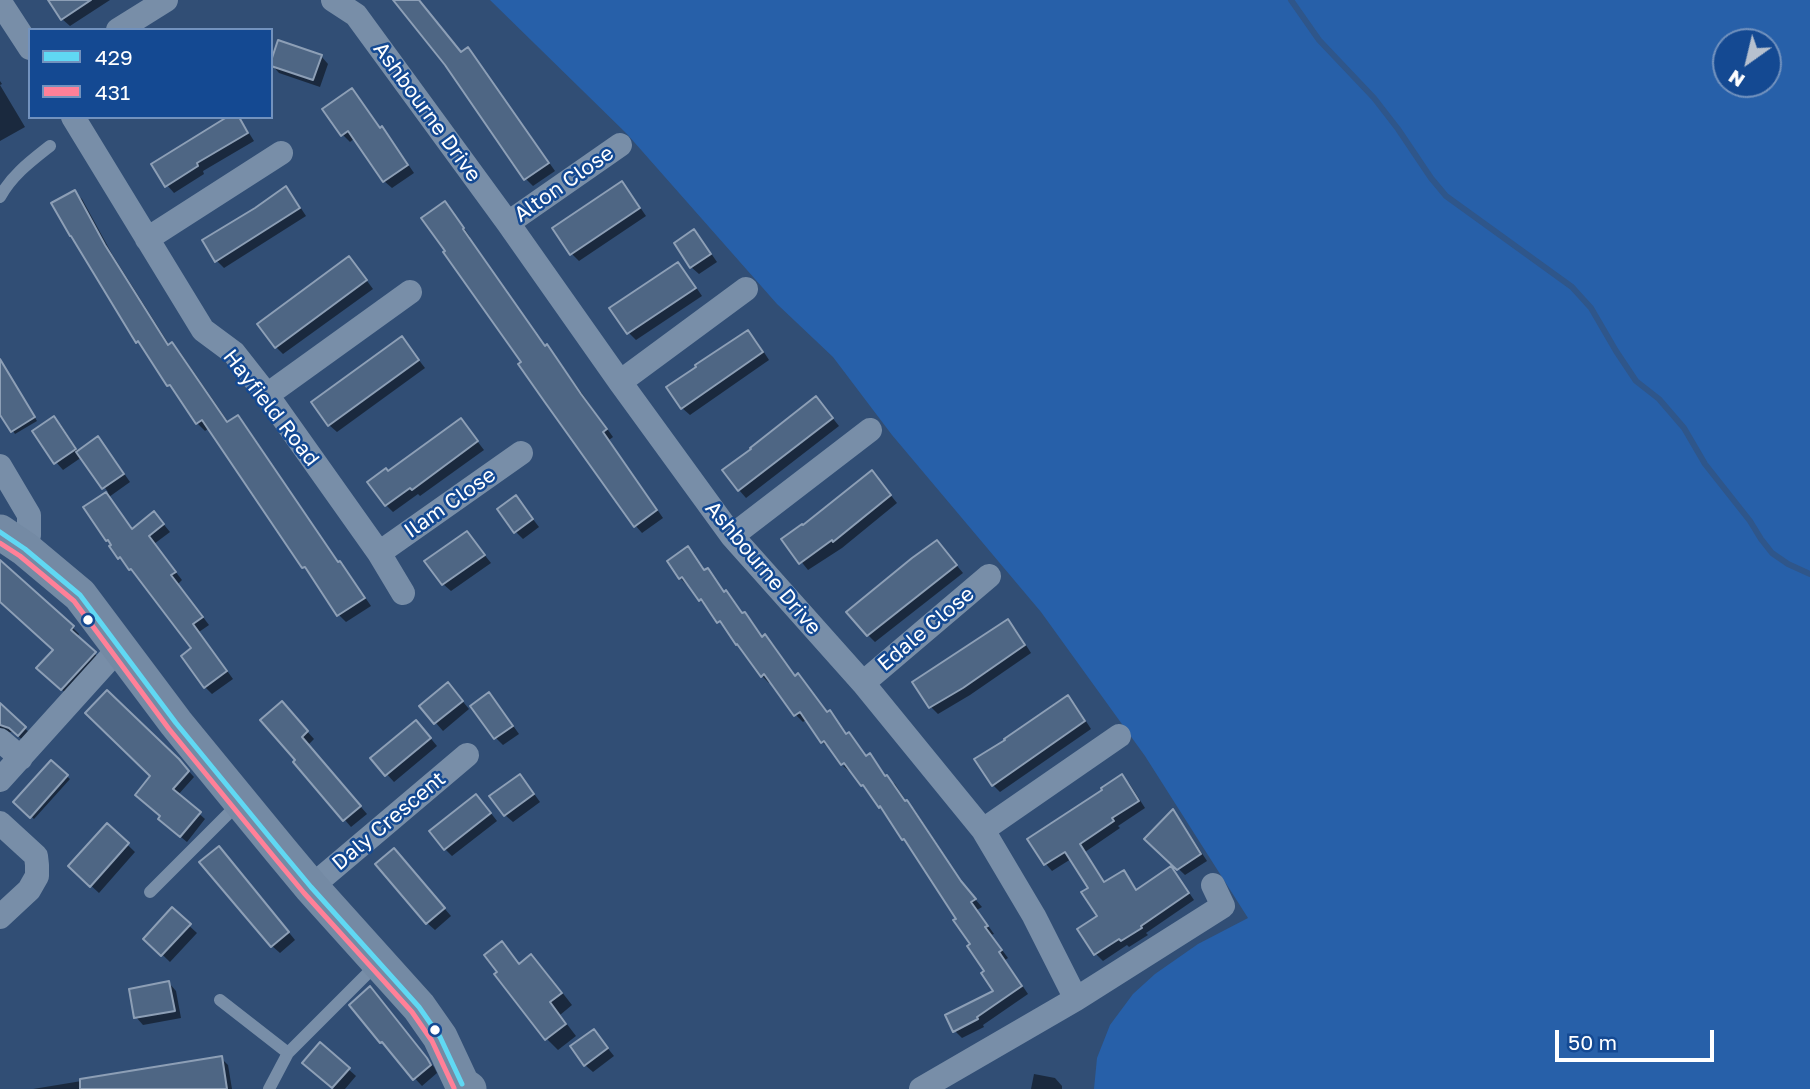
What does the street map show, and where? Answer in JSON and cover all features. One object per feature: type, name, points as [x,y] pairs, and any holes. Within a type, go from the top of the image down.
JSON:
[{"type":"street","points":[[121,28],[166,0]]},
{"type":"street","name":"Ashbourne Drive","points":[[333,0],[356,15],[732,536],[863,683],[983,830],[1034,916],[1076,999]]},
{"type":"street","points":[[0,2],[28,45]]},
{"type":"street","name":"Hayfield Road","points":[[74,119],[203,330],[234,353],[267,395],[379,553],[403,593]]},
{"type":"street","name":"Alton Close","points":[[508,223],[620,145]]},
{"type":"street","points":[[147,239],[281,153]]},
{"type":"street","points":[[620,382],[746,289]]},
{"type":"street","points":[[267,395],[410,292]]},
{"type":"street","points":[[732,536],[870,430]]},
{"type":"street","name":"Ilam Close","points":[[379,553],[521,453]]},
{"type":"street","points":[[0,466],[29,514],[29,535],[13,541]]},
{"type":"street","points":[[13,541],[80,595],[176,723],[240,801],[311,887],[419,1007],[440,1037],[459,1087]]},
{"type":"street","name":"Edale Close","points":[[863,683],[989,576]]},
{"type":"street","points":[[0,780],[120,647]]},
{"type":"street","points":[[983,830],[1119,736]]},
{"type":"street","points":[[0,740],[21,758]]},
{"type":"street","name":"Daly Crescent","points":[[311,887],[467,755]]},
{"type":"street","points":[[0,823],[36,856],[37,865],[37,876],[29,890],[0,917]]},
{"type":"street","points":[[934,1086],[1223,905],[1213,885]]},
{"type":"lane","points":[[0,197],[18,171],[50,146]]},
{"type":"lane","points":[[150,892],[240,801]]},
{"type":"lane","points":[[269,1089],[288,1053],[379,962]]},
{"type":"lane","points":[[220,1000],[288,1053]]},
{"type":"shaded area","points":[[490,0],[1810,0],[1810,1089],[1094,1089],[1097,1058],[1110,1025],[1133,994],[1155,974],[1198,944],[1248,918],[1145,756],[1041,612],[892,435],[833,357],[777,304],[627,134]]},
{"type":"building","points":[[48,0],[91,0],[61,20]]},
{"type":"building","points":[[393,0],[419,0],[461,52],[468,47],[549,163],[524,180],[445,65]]},
{"type":"building","points":[[278,40],[322,55],[313,80],[273,67],[273,55]]},
{"type":"building","points":[[352,88],[408,165],[383,182],[348,131],[341,136],[322,109]]},
{"type":"building","points":[[224,119],[240,119],[248,133],[197,163],[198,166],[165,187],[151,164]]},
{"type":"building","points":[[622,181],[640,208],[570,255],[552,228]]},
{"type":"building","points":[[286,186],[300,208],[215,262],[202,240]]},
{"type":"building","points":[[75,190],[105,245],[168,345],[172,342],[227,422],[238,415],[365,598],[337,616],[202,420],[196,424],[138,341],[136,343],[51,203]]},
{"type":"building","points":[[445,201],[545,346],[547,344],[607,429],[603,432],[657,510],[634,527],[518,364],[521,362],[421,218]]},
{"type":"building","points":[[694,229],[711,254],[690,268],[674,243]]},
{"type":"building","points":[[349,256],[367,280],[275,348],[257,324]]},
{"type":"building","points":[[678,262],[696,288],[627,334],[609,308]]},
{"type":"building","points":[[748,330],[763,352],[681,409],[666,387]]},
{"type":"building","points":[[402,336],[419,360],[328,426],[311,402]]},
{"type":"building","points":[[0,359],[35,417],[11,432],[0,415]]},
{"type":"building","points":[[816,396],[833,418],[738,491],[722,470]]},
{"type":"building","points":[[54,416],[76,449],[54,464],[32,431]]},
{"type":"building","points":[[461,418],[478,441],[412,490],[410,488],[385,506],[367,482],[386,468],[388,471]]},
{"type":"building","points":[[98,436],[124,474],[102,489],[76,452]]},
{"type":"building","points":[[872,470],[891,495],[833,542],[832,540],[799,564],[781,539],[803,525]]},
{"type":"building","points":[[106,492],[132,529],[154,511],[164,524],[149,536],[176,572],[171,575],[203,617],[193,624],[227,671],[204,688],[181,656],[191,648],[131,569],[129,570],[120,557],[118,559],[108,540],[106,541],[83,507]]},
{"type":"building","points":[[516,495],[533,519],[514,533],[497,509]]},
{"type":"building","points":[[467,531],[485,555],[442,585],[424,561]]},
{"type":"building","points":[[937,540],[957,565],[867,636],[846,612]]},
{"type":"building","points":[[688,546],[704,570],[708,568],[724,592],[726,590],[742,613],[745,612],[762,637],[765,634],[795,676],[798,673],[827,712],[830,710],[846,734],[849,732],[866,756],[870,753],[885,776],[887,775],[905,801],[907,800],[976,899],[971,902],[1022,986],[977,1017],[978,1019],[953,1032],[945,1015],[993,991],[981,973],[984,971],[967,946],[970,944],[953,920],[956,919],[904,839],[902,840],[863,785],[861,786],[844,763],[841,765],[824,741],[821,743],[800,712],[794,716],[764,674],[761,677],[720,621],[717,623],[682,577],[679,579],[667,561]]},
{"type":"building","points":[[0,560],[74,626],[71,630],[96,652],[61,690],[36,668],[53,650],[0,602]]},
{"type":"building","points":[[1008,619],[1025,645],[929,708],[912,682]]},
{"type":"building","points":[[448,682],[463,701],[434,724],[419,706]]},
{"type":"building","points":[[107,690],[189,771],[173,789],[201,812],[180,837],[135,795],[150,776],[85,713]]},
{"type":"building","points":[[489,692],[513,726],[494,739],[470,706]]},
{"type":"building","points":[[1068,695],[1085,721],[992,786],[974,759]]},
{"type":"building","points":[[282,701],[308,731],[302,737],[361,806],[343,821],[260,720]]},
{"type":"building","points":[[0,703],[26,727],[18,736],[9,728],[0,725]]},
{"type":"building","points":[[416,720],[431,738],[385,776],[370,758]]},
{"type":"building","points":[[51,760],[68,775],[30,818],[13,802]]},
{"type":"building","points":[[520,774],[534,794],[504,816],[489,796]]},
{"type":"building","points":[[1122,774],[1139,801],[1112,818],[1114,821],[1080,844],[1104,882],[1124,870],[1136,890],[1171,866],[1189,893],[1141,926],[1142,928],[1094,955],[1077,929],[1097,916],[1081,892],[1088,888],[1065,852],[1044,865],[1027,839]]},
{"type":"building","points":[[476,794],[491,813],[444,850],[429,831]]},
{"type":"building","points":[[1173,809],[1201,854],[1177,870],[1144,839]]},
{"type":"building","points":[[107,823],[129,843],[90,887],[68,866]]},
{"type":"building","points":[[219,846],[289,932],[271,947],[199,862]]},
{"type":"building","points":[[394,848],[445,908],[426,924],[375,864]]},
{"type":"building","points":[[172,907],[191,924],[161,956],[143,939]]},
{"type":"building","points":[[502,941],[519,964],[531,954],[562,993],[550,1002],[566,1024],[545,1040],[494,974],[497,972],[484,955]]},
{"type":"building","points":[[169,981],[175,1011],[134,1018],[129,989]]},
{"type":"building","points":[[370,986],[431,1065],[413,1080],[349,1005]]},
{"type":"building","points":[[594,1029],[608,1048],[584,1066],[570,1046]]},
{"type":"building","points":[[320,1042],[350,1068],[332,1088],[302,1063]]},
{"type":"building","points":[[222,1056],[227,1089],[80,1089],[80,1079]]},
{"type":"waterway","points":[[1291,0],[1319,40],[1374,98],[1446,196],[1572,287],[1591,308],[1636,381],[1659,399],[1684,428],[1705,464],[1772,553],[1810,574]]},
{"type":"transit line","name":"429","points":[[0,532],[25,549],[80,595],[176,723],[281,851],[419,1007],[440,1037],[462,1084]]},
{"type":"transit line","name":"431","points":[[0,543],[20,556],[74,601],[169,729],[274,857],[412,1012],[432,1041],[454,1088]]}]
